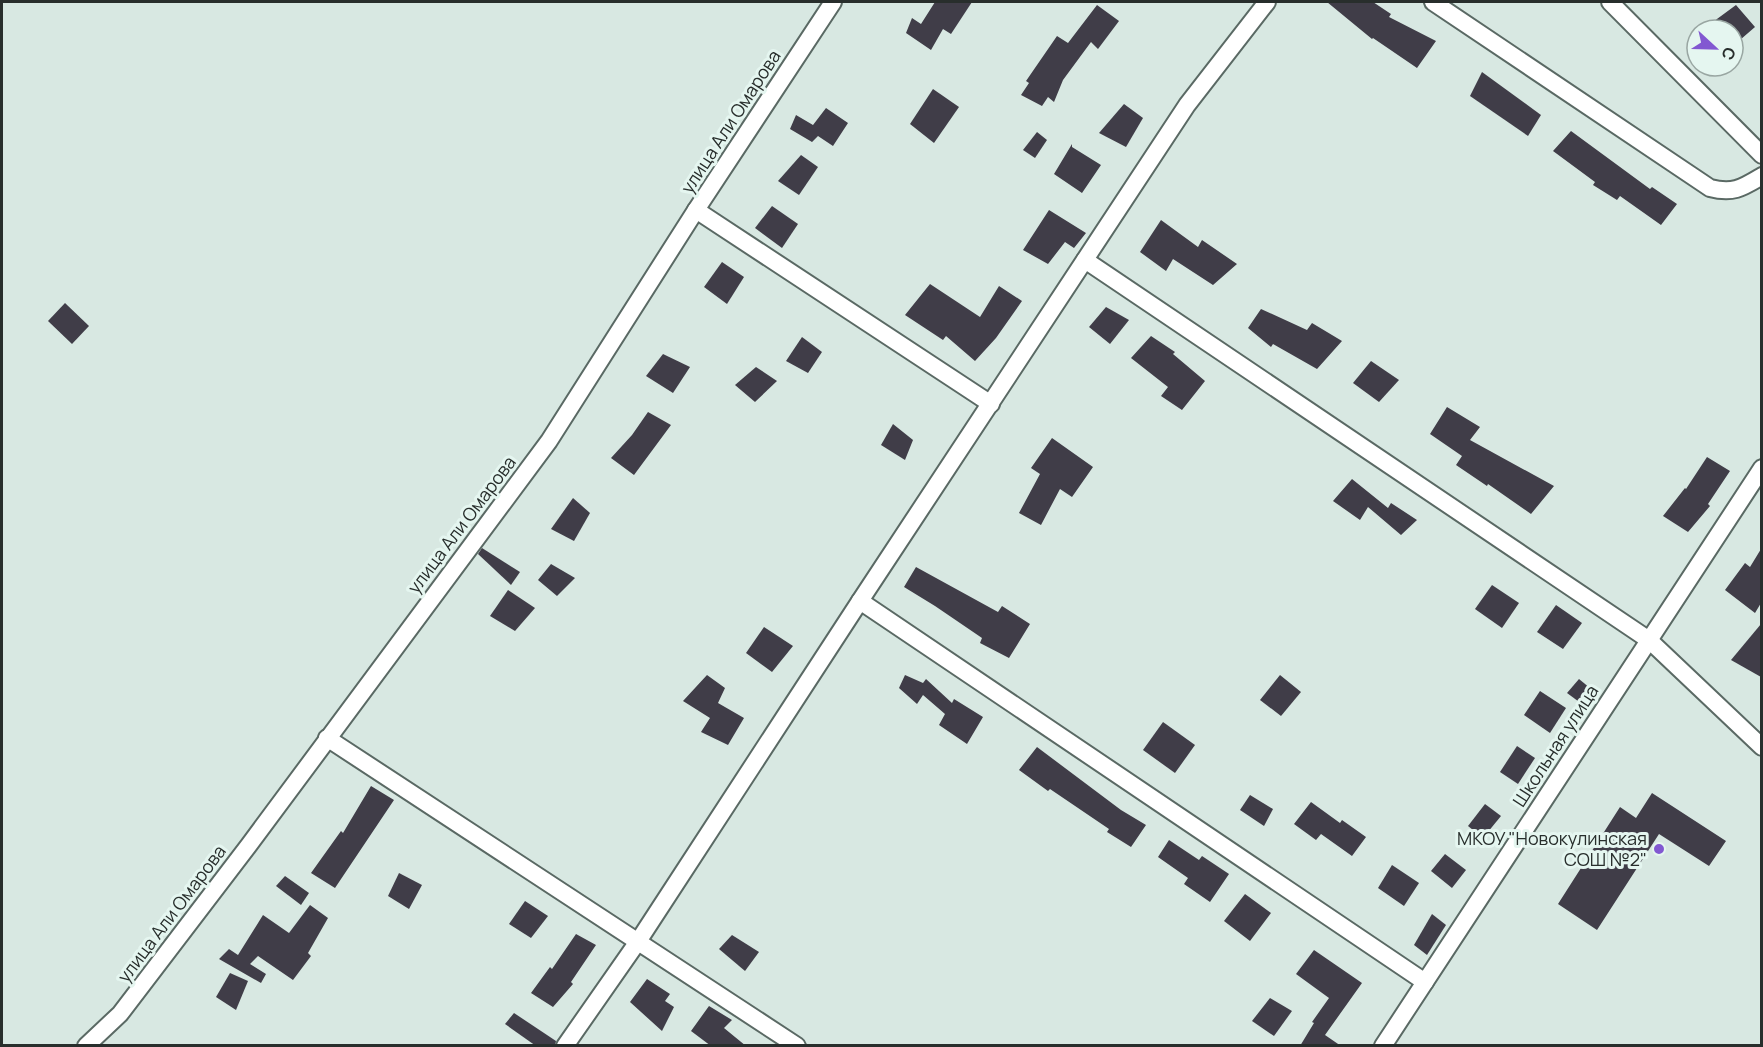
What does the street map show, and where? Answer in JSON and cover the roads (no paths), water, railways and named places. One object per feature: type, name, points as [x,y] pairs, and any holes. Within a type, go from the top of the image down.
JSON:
[{"type":"street","name":"улица Али Омарова","points":[[86,1046],[120,1014],[249,845],[549,441],[696,210],[833,2]]},
{"type":"street","points":[[566,1046],[639,940],[1187,105],[1267,2]]},
{"type":"street","points":[[1433,2],[1710,188],[1726,192],[1761,177]]},
{"type":"street","points":[[1610,2],[1761,155]]},
{"type":"street","points":[[696,210],[991,404]]},
{"type":"street","points":[[1085,260],[1649,640],[1761,747]]},
{"type":"street","name":"Школьная улица","points":[[1383,1046],[1761,468]]},
{"type":"street","points":[[860,601],[1425,982]]},
{"type":"street","points":[[327,738],[639,940],[797,1046]]},
{"type":"place","name":"МКОУ \"Новокулинская СОШ №2\"","points":[[1659,849]]}]
